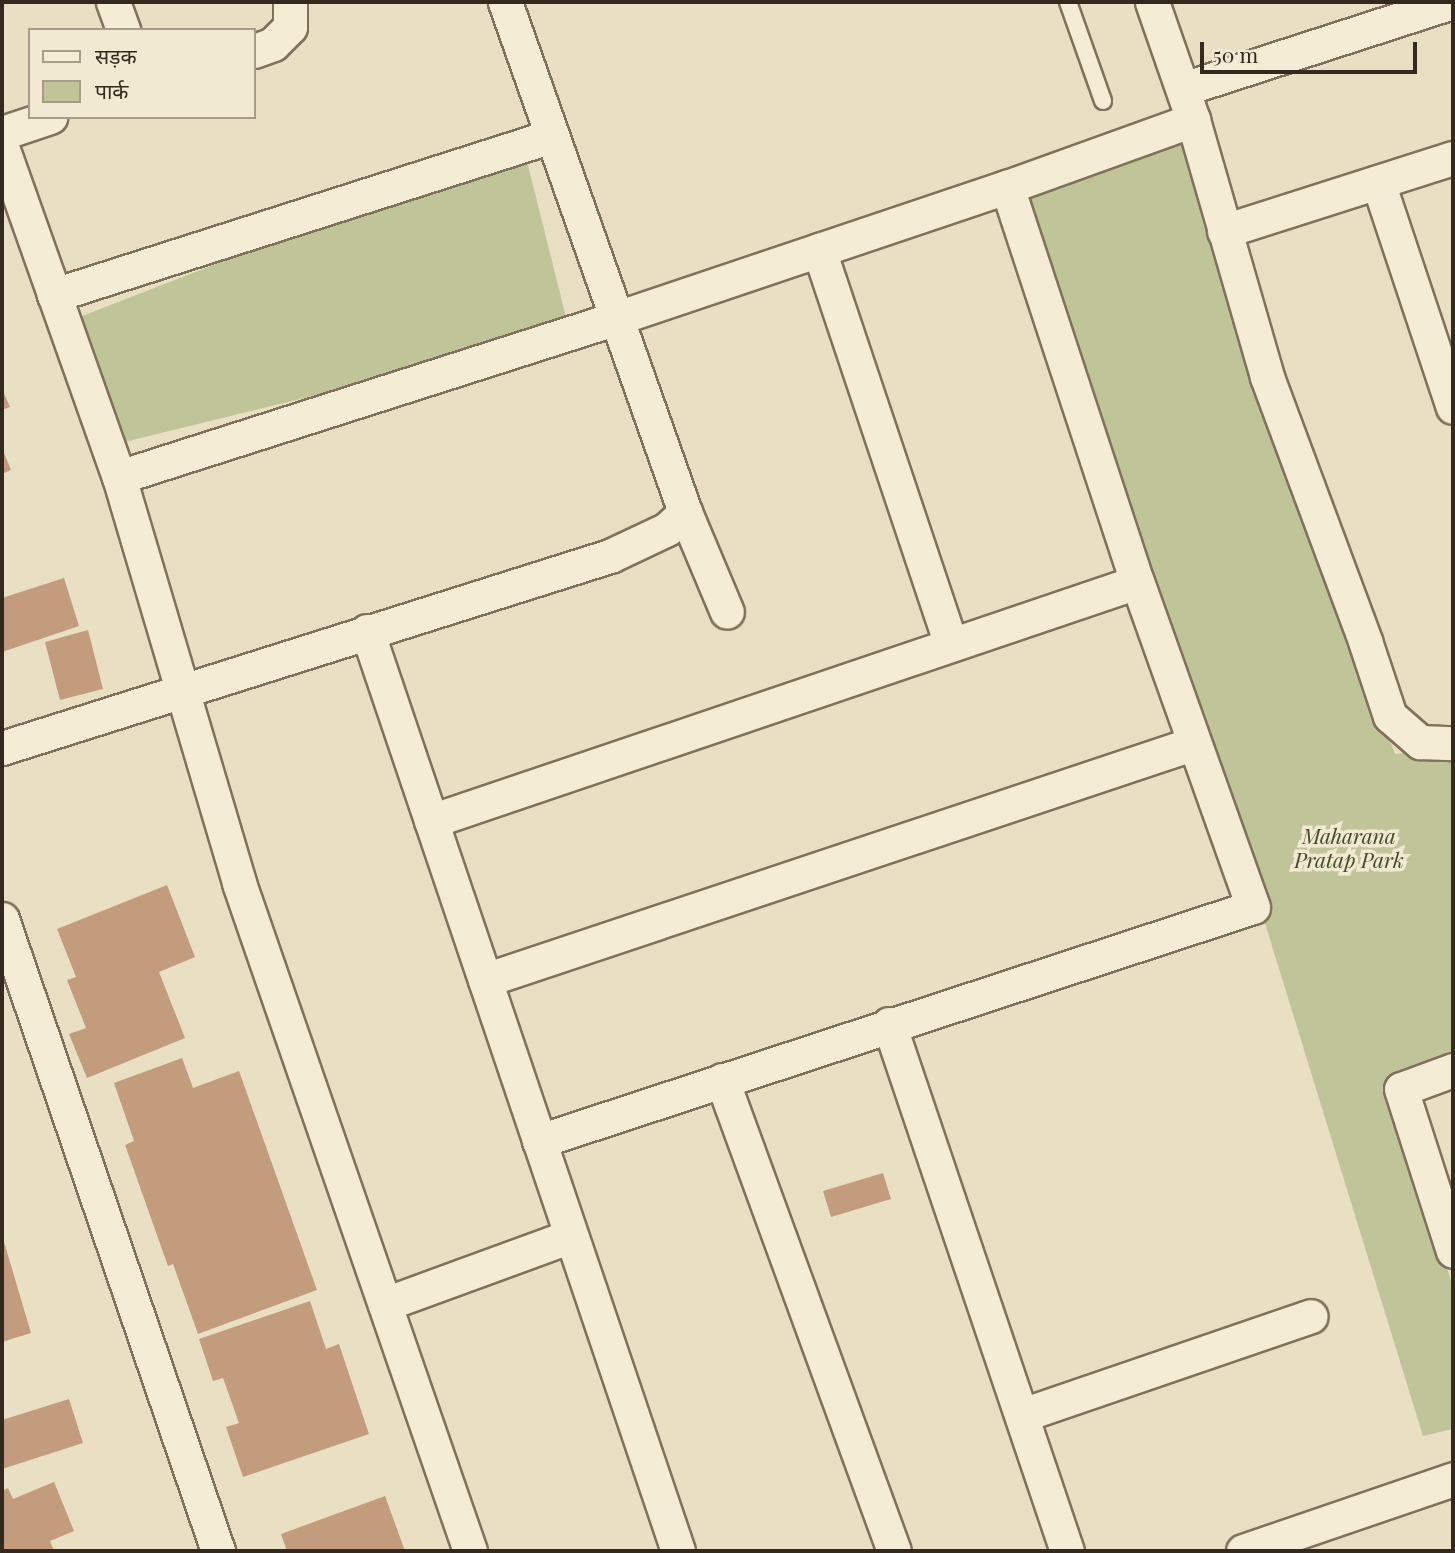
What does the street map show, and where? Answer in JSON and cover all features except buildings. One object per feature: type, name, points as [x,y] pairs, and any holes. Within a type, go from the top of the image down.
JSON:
[{"type":"street","points":[[113,2],[122,28]]},
{"type":"street","points":[[256,50],[273,44],[290,27],[290,2]]},
{"type":"street","points":[[505,2],[685,512],[727,612]]},
{"type":"street","points":[[1152,2],[1188,105],[1266,377],[1390,716],[1420,742],[1453,744]]},
{"type":"street","points":[[119,477],[617,318],[1007,187],[1393,12],[1453,2]]},
{"type":"street","points":[[2,133],[44,119]]},
{"type":"street","points":[[54,295],[552,136]]},
{"type":"street","points":[[2,147],[119,477],[239,883],[470,1551]]},
{"type":"street","points":[[1224,231],[1453,158]]},
{"type":"street","points":[[1378,182],[1453,407]]},
{"type":"street","points":[[539,1141],[1253,906],[1192,744],[1007,187]]},
{"type":"street","points":[[819,250],[951,645]]},
{"type":"street","points":[[2,748],[610,555],[667,529],[685,512]]},
{"type":"street","points":[[431,821],[1137,582]]},
{"type":"street","points":[[366,631],[678,1551]]},
{"type":"street","points":[[485,980],[1192,744]]},
{"type":"street","points":[[2,919],[218,1551]]},
{"type":"street","points":[[889,1024],[1068,1551]]},
{"type":"street","points":[[1453,1070],[1401,1089],[1453,1251]]},
{"type":"street","points":[[722,1080],[894,1551]]},
{"type":"street","points":[[385,1304],[571,1236]]},
{"type":"street","points":[[1022,1415],[1311,1316]]},
{"type":"street","points":[[1243,1551],[1453,1479]]},
{"type":"lane","points":[[1068,2],[1103,100]]},
{"type":"green space","name":"Maharana Pratap Park","points":[[1186,138],[1352,639],[1395,754],[1453,747],[1453,1067],[1398,1089],[1453,1289],[1453,1429],[1423,1436],[1260,907],[1019,198]]},
{"type":"green space","points":[[523,145],[570,333],[108,446],[64,323]]}]
